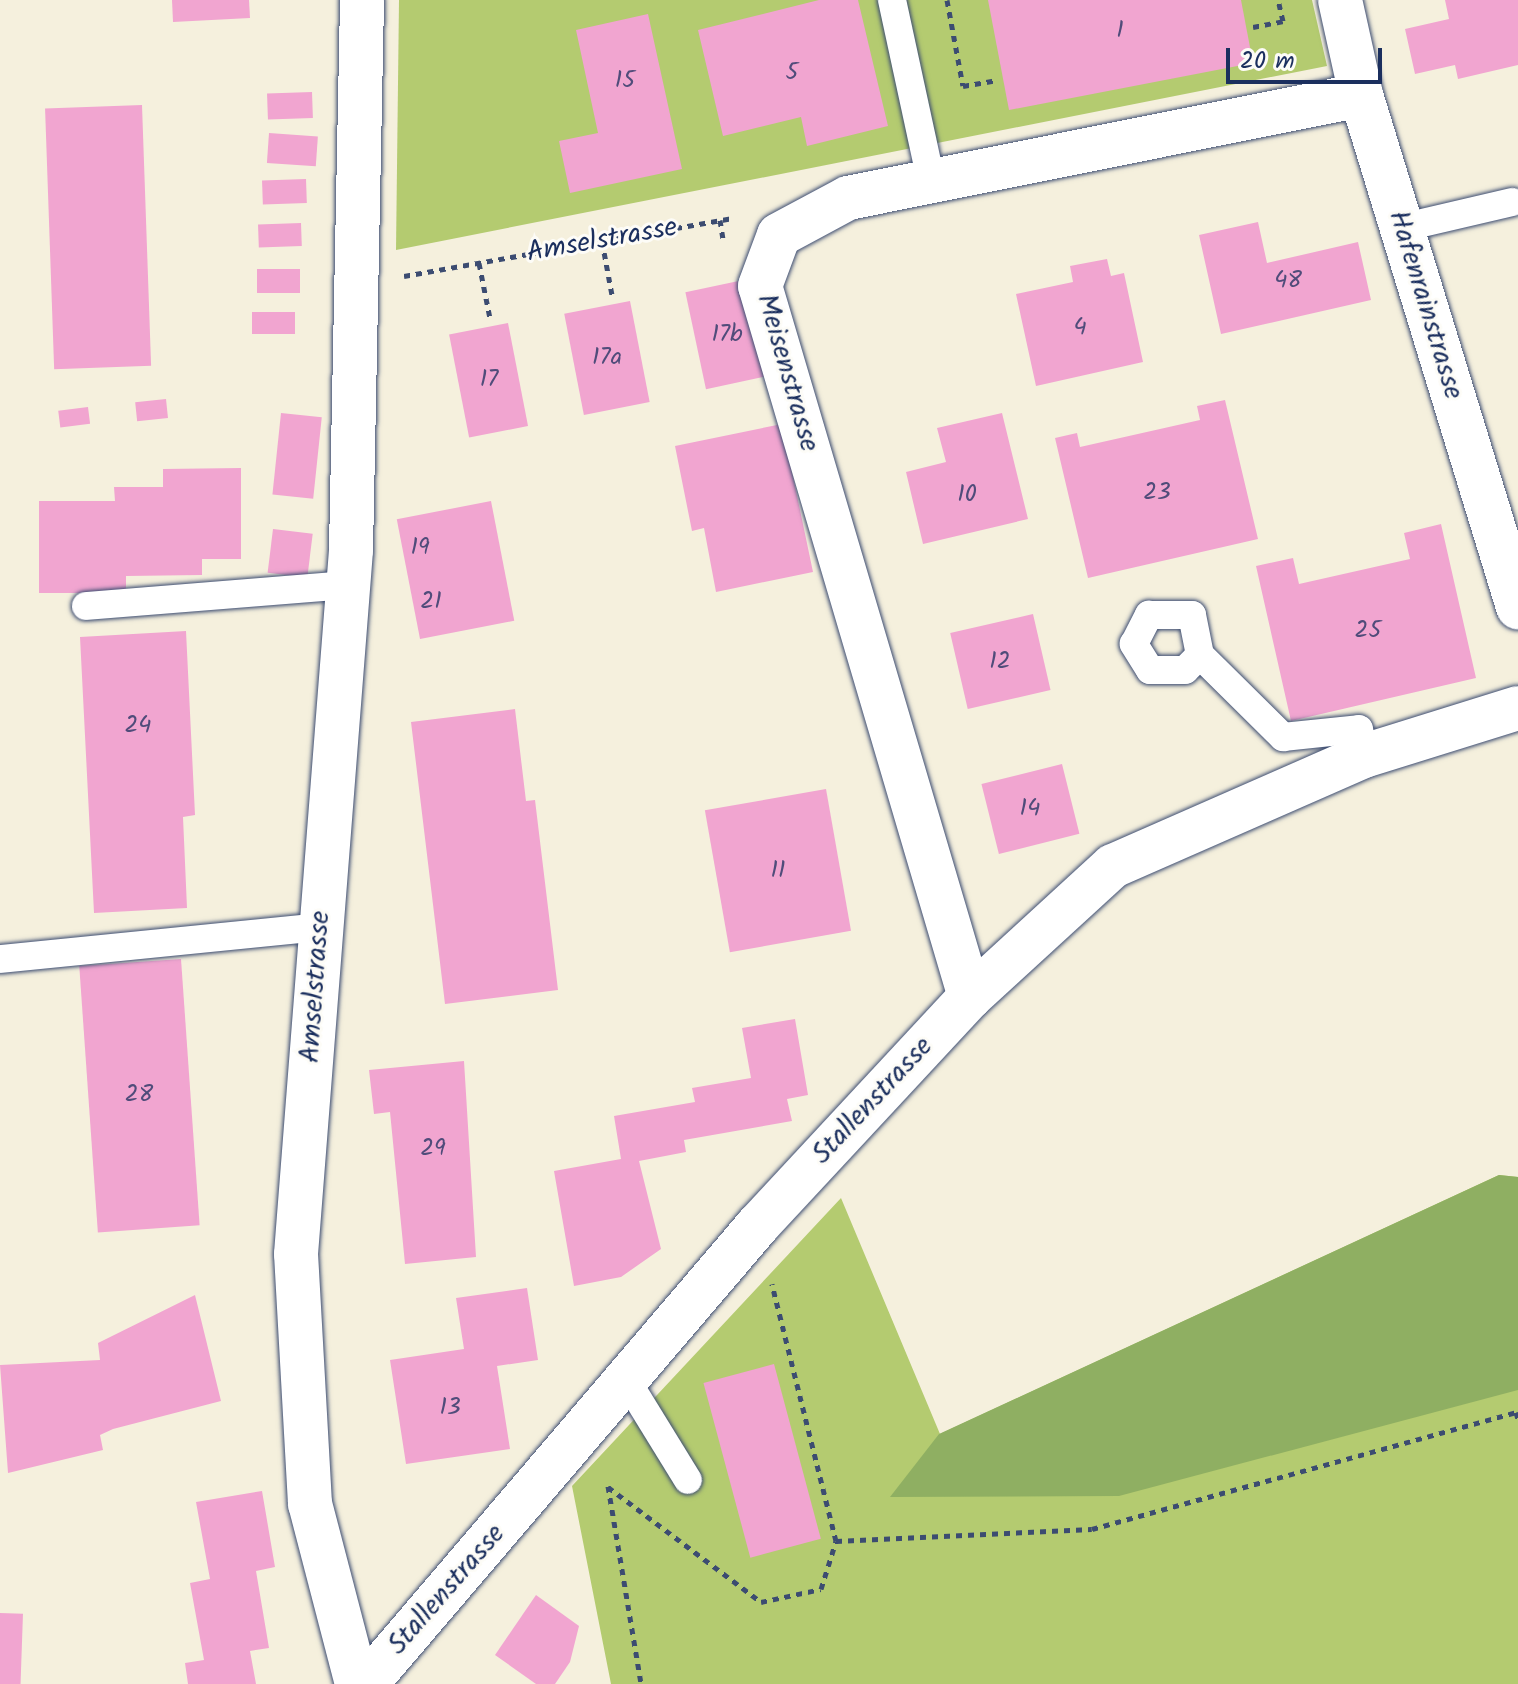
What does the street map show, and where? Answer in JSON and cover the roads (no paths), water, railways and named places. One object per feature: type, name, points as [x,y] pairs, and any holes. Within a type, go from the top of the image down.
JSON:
[{"type":"street","name":"Amselstrasse","points":[[357,1684],[310,1504],[296,1254],[349,585],[362,0]]},
{"type":"street","name":"Hafenrainstrasse","points":[[1340,0],[1361,95],[1514,583]]},
{"type":"street","name":"Meisenstrasse","points":[[970,997],[760,286],[779,235],[848,198],[1361,95]]},
{"type":"street","name":"Stallenstrasse","points":[[366,1684],[758,1225],[970,997],[1113,866],[1300,781],[1364,756],[1518,708]]},
{"type":"lane","points":[[892,0],[931,181]]},
{"type":"lane","points":[[1401,228],[1512,202]]},
{"type":"lane","points":[[86,606],[349,585]]},
{"type":"lane","points":[[1200,655],[1283,737],[1300,781]]},
{"type":"lane","points":[[1283,737],[1359,729],[1364,756]]},
{"type":"lane","points":[[0,959],[320,927]]},
{"type":"lane","points":[[627,1381],[688,1480]]}]
